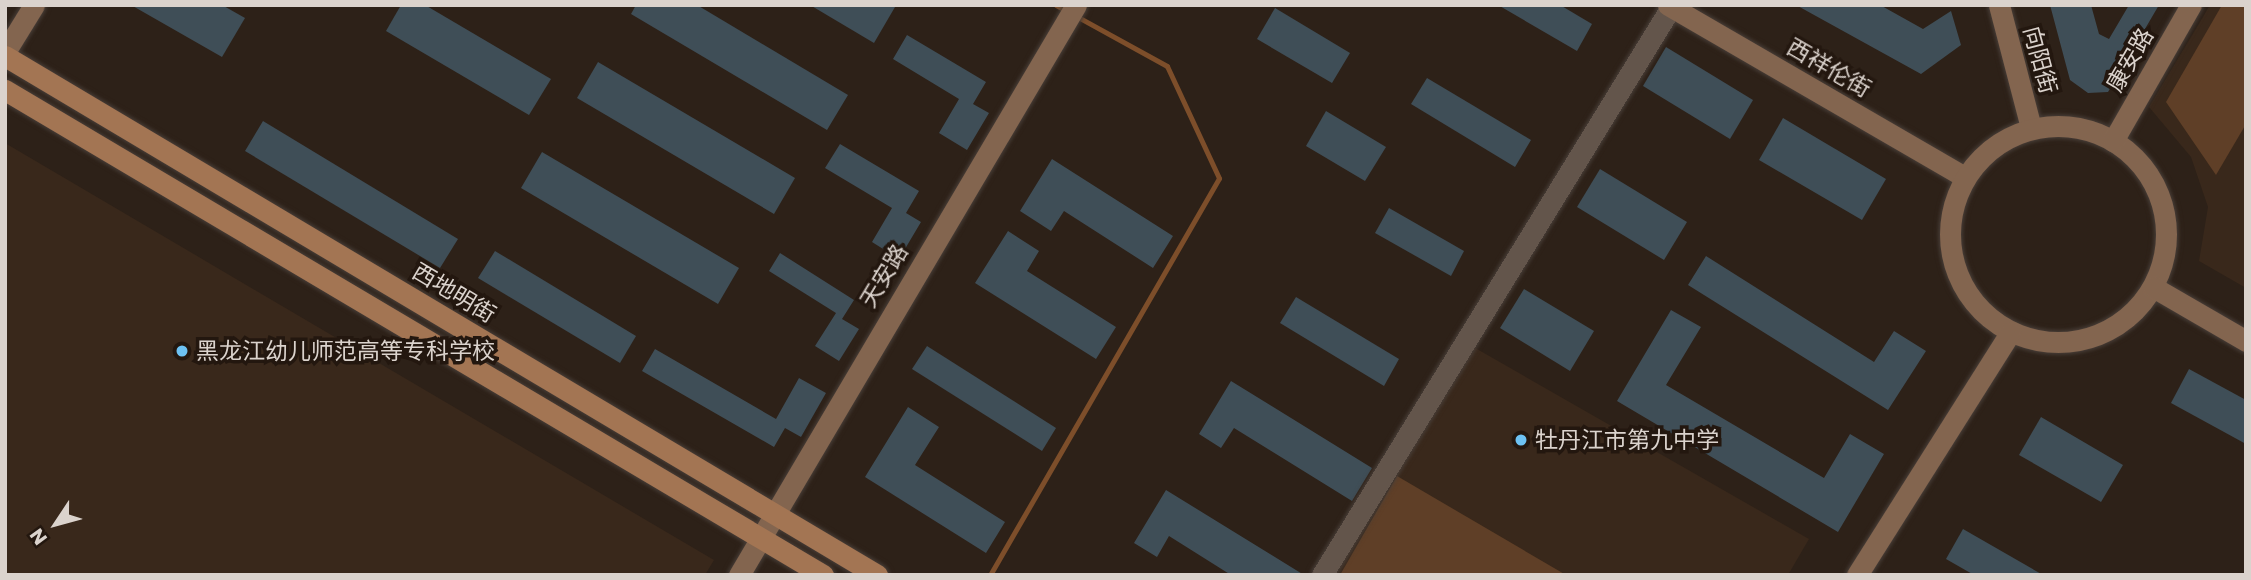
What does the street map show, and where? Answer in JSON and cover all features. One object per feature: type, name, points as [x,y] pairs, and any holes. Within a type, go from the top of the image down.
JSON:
[{"type":"main road","name":"西地明街","points":[[5,54],[877,575]]},
{"type":"main road","points":[[5,90],[823,575]]},
{"type":"street","points":[[5,54],[34,5]]},
{"type":"street","name":"天安路","points":[[739,575],[773,513],[1076,5]]},
{"type":"street","name":"向阳街","points":[[1999,5],[2031,128]]},
{"type":"street","name":"康安路","points":[[2113,141],[2191,5]]},
{"type":"street","points":[[1322,575],[1670,6]]},
{"type":"street","name":"西祥伦街","points":[[1670,6],[1965,177]]},
{"type":"street","points":[[2031,128],[2078,128],[2113,141],[2139,162],[2157,190],[2166,222],[2164,256],[2154,287],[2133,313],[2106,332],[2075,342],[2052,342],[2010,332],[1980,311],[1959,281],[1952,258],[1951,210],[1965,177],[1982,155],[2005,139],[2031,128]]},
{"type":"street","points":[[2154,287],[2246,341]]},
{"type":"street","points":[[1857,575],[2010,332]]},
{"type":"shaded area","points":[[2210,5],[2246,5],[2246,288],[2199,261],[2208,207],[2191,157],[2149,107]]},
{"type":"shaded area","points":[[2222,5],[2246,5],[2246,124],[2216,175],[2166,102]]},
{"type":"shaded area","name":"黑龙江幼儿师范高等专科学校","points":[[5,143],[714,560],[705,575],[5,575]]},
{"type":"shaded area","name":"牡丹江市第九中学","points":[[1463,341],[1809,539],[1788,575],[1329,575]]},
{"type":"shaded area","points":[[1397,476],[1566,575],[1340,575]]},
{"type":"building","points":[[131,5],[222,5],[245,18],[222,57]]},
{"type":"building","points":[[401,5],[425,5],[551,79],[529,115],[386,31]]},
{"type":"building","points":[[636,5],[697,5],[848,95],[827,130],[631,14]]},
{"type":"building","points":[[810,5],[892,5],[895,7],[874,43]]},
{"type":"building","points":[[1498,5],[1560,5],[1592,24],[1577,51]]},
{"type":"building","points":[[1796,5],[1880,5],[1923,29],[1951,11],[1961,45],[1921,74]]},
{"type":"building","points":[[2050,5],[2091,5],[2099,34],[2109,39],[2129,5],[2159,5],[2108,92],[2088,93],[2070,80]]},
{"type":"building","points":[[1275,8],[1350,53],[1332,83],[1257,39]]},
{"type":"building","points":[[907,35],[986,82],[973,104],[989,113],[967,150],[939,133],[959,99],[893,59]]},
{"type":"building","points":[[1666,47],[1753,100],[1730,139],[1643,86]]},
{"type":"building","points":[[598,62],[795,178],[774,214],[577,98]]},
{"type":"building","points":[[1427,78],[1531,140],[1515,167],[1411,104]]},
{"type":"building","points":[[1326,111],[1386,147],[1365,181],[1306,146]]},
{"type":"building","points":[[1783,118],[1886,179],[1862,220],[1759,160]]},
{"type":"building","points":[[263,121],[458,239],[440,268],[245,151]]},
{"type":"building","points":[[840,144],[919,191],[906,213],[921,222],[899,259],[872,242],[892,208],[825,168]]},
{"type":"building","points":[[542,152],[739,268],[718,304],[521,188]]},
{"type":"building","points":[[1052,159],[1173,236],[1153,268],[1064,211],[1051,231],[1020,211]]},
{"type":"building","points":[[1600,169],[1687,222],[1664,260],[1577,207]]},
{"type":"building","points":[[1389,208],[1464,251],[1451,276],[1375,233]]},
{"type":"building","points":[[1008,231],[1039,251],[1027,271],[1116,327],[1096,359],[975,283]]},
{"type":"building","points":[[495,251],[636,336],[620,363],[478,278]]},
{"type":"building","points":[[780,253],[854,300],[842,319],[859,329],[839,361],[815,346],[836,313],[769,271]]},
{"type":"building","points":[[1706,256],[1874,362],[1894,331],[1926,351],[1888,410],[1688,285]]},
{"type":"building","points":[[1524,289],[1594,331],[1570,371],[1500,328]]},
{"type":"building","points":[[1296,297],[1399,359],[1384,386],[1280,323]]},
{"type":"building","points":[[1671,310],[1701,327],[1666,385],[1824,478],[1850,434],[1884,454],[1838,532],[1617,401]]},
{"type":"building","points":[[927,346],[1056,428],[1042,451],[912,369]]},
{"type":"building","points":[[655,349],[776,419],[799,378],[826,393],[801,437],[785,428],[774,447],[642,371]]},
{"type":"building","points":[[2189,369],[2246,400],[2246,444],[2171,403]]},
{"type":"building","points":[[1231,381],[1372,468],[1352,501],[1234,428],[1221,448],[1199,434]]},
{"type":"building","points":[[908,407],[939,427],[915,465],[1005,522],[986,553],[865,477]]},
{"type":"building","points":[[2041,417],[2123,465],[2101,502],[2019,455]]},
{"type":"building","points":[[1166,490],[1304,575],[1231,575],[1169,536],[1157,557],[1134,543]]},
{"type":"building","points":[[1963,529],[2043,575],[1974,575],[1946,559]]},
{"type":"waterway","points":[[1056,5],[1067,11]]},
{"type":"waterway","points":[[990,575],[1219,178],[1167,66],[1076,16]]},
{"type":"place","name":"黑龙江幼儿师范高等专科学校","points":[[182,351]]},
{"type":"place","name":"牡丹江市第九中学","points":[[1521,440]]}]
